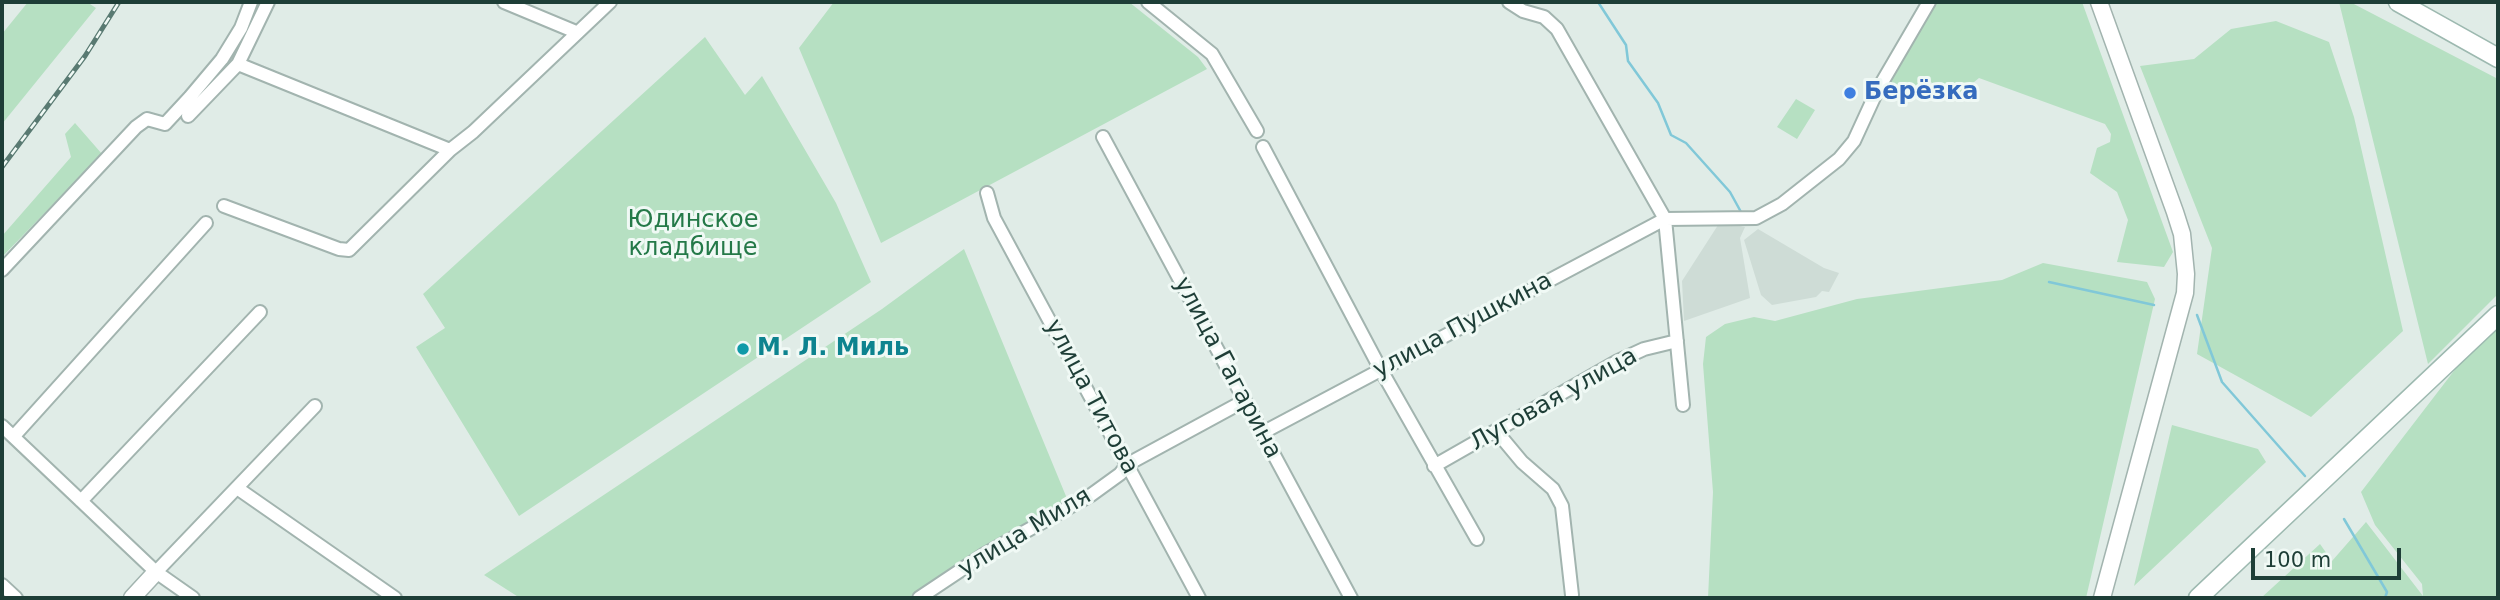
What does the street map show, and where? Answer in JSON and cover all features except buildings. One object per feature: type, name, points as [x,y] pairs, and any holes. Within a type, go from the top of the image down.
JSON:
[{"type":"main road","points":[[2398,2],[2498,58]]},
{"type":"main road","points":[[2198,598],[2498,316]]},
{"type":"street","points":[[2,270],[135,127],[147,119],[165,124],[222,59],[241,28],[251,2]]},
{"type":"street","points":[[188,116],[238,64],[268,2]]},
{"type":"street","points":[[504,2],[576,32]]},
{"type":"street","points":[[224,206],[339,249],[349,250],[450,150],[473,132],[610,2]]},
{"type":"street","points":[[1148,2],[1212,54],[1257,131]]},
{"type":"street","points":[[1508,2],[1523,11],[1544,18],[1557,29],[1665,219],[1683,405]]},
{"type":"street","points":[[1665,219],[1756,218],[1782,204],[1839,159],[1854,141],[1877,90],[1929,2]]},
{"type":"street","points":[[2099,2],[2175,212],[2182,234],[2186,274],[2178,318],[2102,598]]},
{"type":"street","points":[[238,64],[450,150]]},
{"type":"street","name":"улица Гагарина","points":[[1103,137],[1351,598]]},
{"type":"street","points":[[1263,147],[1381,370],[1477,540]]},
{"type":"street","name":"улица Титова","points":[[987,193],[994,218],[1199,598]]},
{"type":"street","name":"улица Пушкина","points":[[1262,433],[1665,219]]},
{"type":"street","points":[[14,436],[206,223]]},
{"type":"street","points":[[81,501],[260,312]]},
{"type":"street","name":"Луговая улица","points":[[1434,466],[1618,360],[1644,349],[1677,341]]},
{"type":"street","points":[[1128,464],[1244,401]]},
{"type":"street","points":[[132,598],[315,406]]},
{"type":"street","points":[[2,426],[156,572],[193,598]]},
{"type":"street","points":[[1496,432],[1522,462],[1553,489],[1562,506],[1572,595]]},
{"type":"street","name":"улица Миля","points":[[919,598],[985,554],[1091,495],[1120,474],[1128,464]]},
{"type":"street","points":[[237,488],[396,598]]},
{"type":"street","points":[[3,587],[16,598]]},
{"type":"shaded area","points":[[1720,222],[1745,227],[1740,238],[1750,298],[1684,321],[1682,281]]},
{"type":"shaded area","points":[[1758,229],[1824,268],[1839,273],[1829,292],[1822,291],[1816,297],[1772,305],[1761,295],[1744,240]]},
{"type":"green space","points":[[28,2],[87,2],[96,8],[2,124],[2,34]]},
{"type":"green space","points":[[834,2],[1129,2],[1198,57],[1207,69],[881,243],[799,48]]},
{"type":"green space","points":[[1935,2],[2082,2],[2173,252],[2164,267],[2117,262],[2128,220],[2117,192],[2090,173],[2097,148],[2110,142],[2111,134],[2105,124],[1979,78],[1956,97],[1924,78],[1904,106],[1896,90],[1885,83]]},
{"type":"green space","points":[[2339,2],[2350,2],[2498,79],[2498,294],[2428,364]]},
{"type":"green space","points":[[2276,21],[2329,42],[2354,117],[2403,331],[2311,417],[2197,354],[2212,248],[2140,66],[2194,59],[2231,29]]},
{"type":"green space","name":"Юдинское кладбище","points":[[705,37],[745,95],[762,76],[836,203],[871,282],[519,516],[416,347],[445,328],[423,294]]},
{"type":"green space","points":[[1796,99],[1815,110],[1797,139],[1777,127]]},
{"type":"green space","points":[[75,123],[102,154],[2,257],[2,236],[71,157],[65,134]]},
{"type":"green space","points":[[964,249],[1068,501],[982,548],[908,598],[520,598],[484,575],[882,309]]},
{"type":"green space","points":[[2043,263],[2147,282],[2155,299],[2086,598],[1708,598],[1713,492],[1703,364],[1706,337],[1725,324],[1754,317],[1775,321],[1857,299],[2002,280]]},
{"type":"green space","points":[[2498,328],[2498,598],[2261,598],[2320,544],[2332,561],[2366,522],[2423,596],[2422,584],[2375,525],[2361,492],[2460,363]]},
{"type":"green space","points":[[2172,425],[2258,449],[2266,462],[2134,586]]},
{"type":"waterway","points":[[1598,2],[1626,45],[1628,61],[1658,103],[1671,135],[1686,143],[1730,192],[1741,212]]},
{"type":"waterway","points":[[2049,282],[2154,305]]},
{"type":"waterway","points":[[2197,315],[2222,382],[2305,476]]},
{"type":"waterway","points":[[2344,519],[2387,592],[2385,598]]},
{"type":"railway","points":[[2,167],[85,56],[119,2]]},
{"type":"place","name":"Берёзка","points":[[1850,93]]},
{"type":"place","name":"М. Л. Миль","points":[[743,349]]}]
